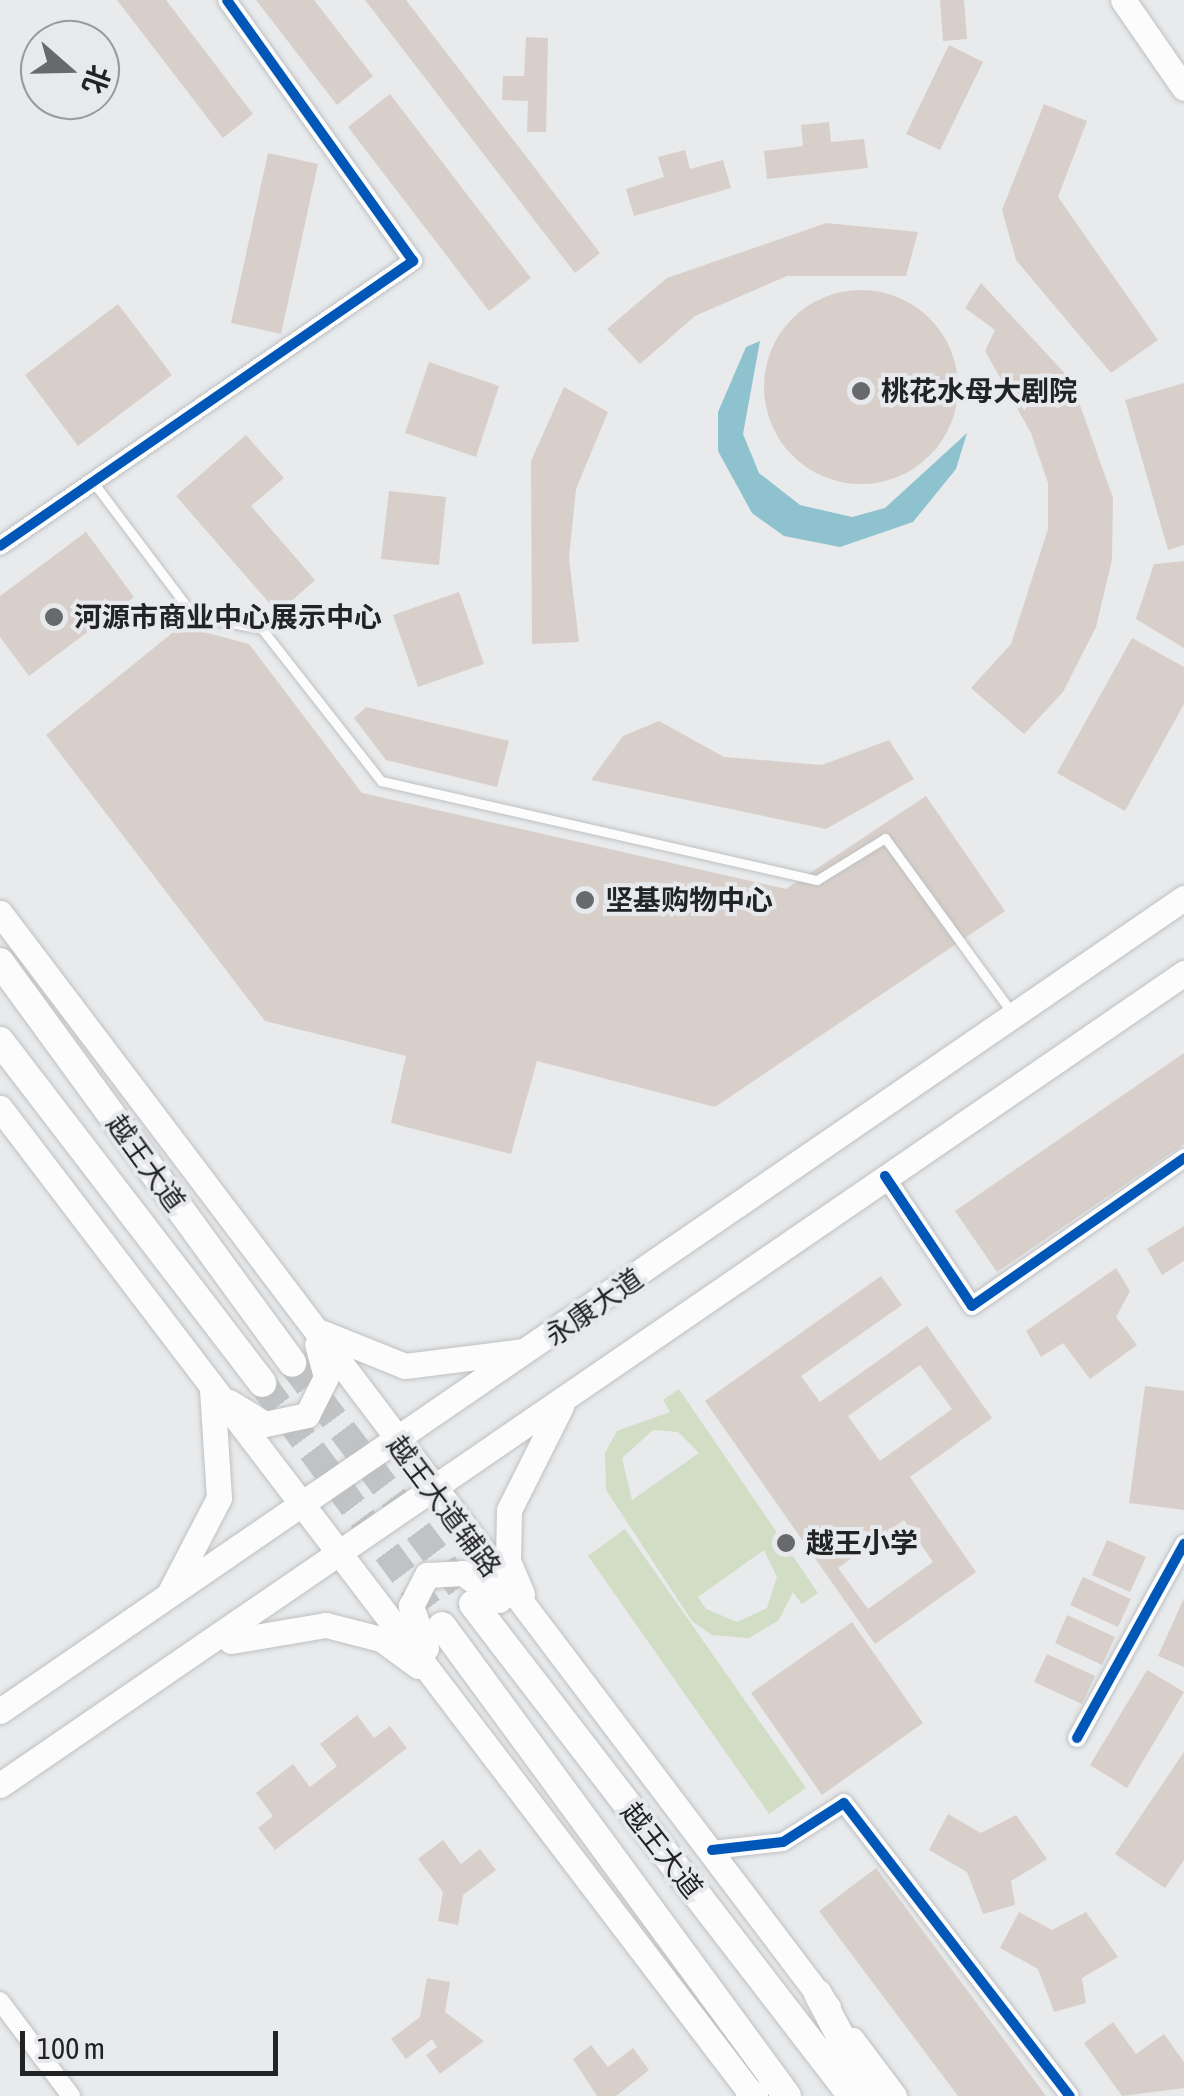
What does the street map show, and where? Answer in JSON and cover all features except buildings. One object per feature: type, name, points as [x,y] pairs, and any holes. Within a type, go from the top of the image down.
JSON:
[{"type":"main road","points":[[1124,0],[1184,88]]},
{"type":"main road","name":"永康大道","points":[[0,1711],[534,1349],[1184,898]]},
{"type":"main road","name":"越王大道辅路","points":[[0,912],[431,1490],[712,1850],[894,2096]]},
{"type":"main road","name":"越王大道","points":[[0,962],[292,1363]]},
{"type":"main road","name":"永康大道","points":[[0,1785],[342,1556],[569,1394],[1184,973]]},
{"type":"main road","name":"越王大道","points":[[0,1041],[262,1383]]},
{"type":"main road","points":[[0,1108],[212,1391],[446,1687],[752,2095]]},
{"type":"main road","points":[[307,1320],[344,1348],[406,1366],[534,1349]]},
{"type":"main road","points":[[212,1391],[265,1424],[307,1415],[326,1377],[307,1320]]},
{"type":"main road","points":[[164,1601],[219,1498],[212,1391]]},
{"type":"main road","points":[[538,1631],[508,1561],[509,1510],[569,1394]]},
{"type":"main road","points":[[446,1687],[415,1629],[414,1590],[426,1575],[444,1568],[482,1582],[538,1631]]},
{"type":"main road","name":"越王大道","points":[[473,1604],[852,2096]]},
{"type":"main road","points":[[204,1650],[286,1625],[326,1625],[380,1639],[446,1687]]},
{"type":"main road","name":"越王大道","points":[[442,1626],[787,2096]]},
{"type":"main road","points":[[818,1994],[872,2096]]},
{"type":"street","points":[[0,546],[413,262],[227,0]]},
{"type":"street","points":[[884,1176],[972,1306],[1184,1158]]},
{"type":"street","points":[[1077,1738],[1184,1544]]},
{"type":"street","points":[[712,1850],[783,1842],[844,1803],[1070,2096]]},
{"type":"street","points":[[0,2001],[71,2096]]},
{"type":"lane","points":[[94,482],[194,616],[262,630],[382,781],[818,880],[886,838],[1015,1016]]},
{"type":"green space","points":[[679,1389],[818,1593],[802,1604],[793,1592],[779,1620],[749,1638],[712,1635],[692,1621],[606,1490],[605,1453],[617,1431],[670,1412],[663,1400]],"holes":[[[653,1430],[678,1432],[699,1453],[632,1500],[622,1458]],[[764,1550],[777,1577],[767,1608],[737,1622],[706,1609],[698,1597]]]},
{"type":"green space","points":[[625,1529],[806,1788],[769,1814],[588,1556]]},
{"type":"water","points":[[760,341],[743,434],[759,473],[800,505],[852,517],[885,508],[967,433],[956,469],[913,522],[840,547],[784,536],[752,513],[718,451],[718,412],[746,347]]},
{"type":"tunnel","points":[[292,1363],[473,1604]]},
{"type":"tunnel","points":[[262,1383],[442,1626]]},
{"type":"cycle path","points":[[0,546],[413,261],[227,0]]},
{"type":"cycle path","points":[[885,1176],[972,1306],[1184,1158]]},
{"type":"cycle path","points":[[1077,1738],[1184,1544]]},
{"type":"cycle path","points":[[712,1850],[783,1842],[844,1803],[1070,2096]]},
{"type":"place","name":"桃花水母大剧院","points":[[861,391]]},
{"type":"place","name":"河源市商业中心展示中心","points":[[54,617]]},
{"type":"place","name":"坚基购物中心","points":[[585,900]]},
{"type":"place","name":"越王小学","points":[[786,1543]]}]
